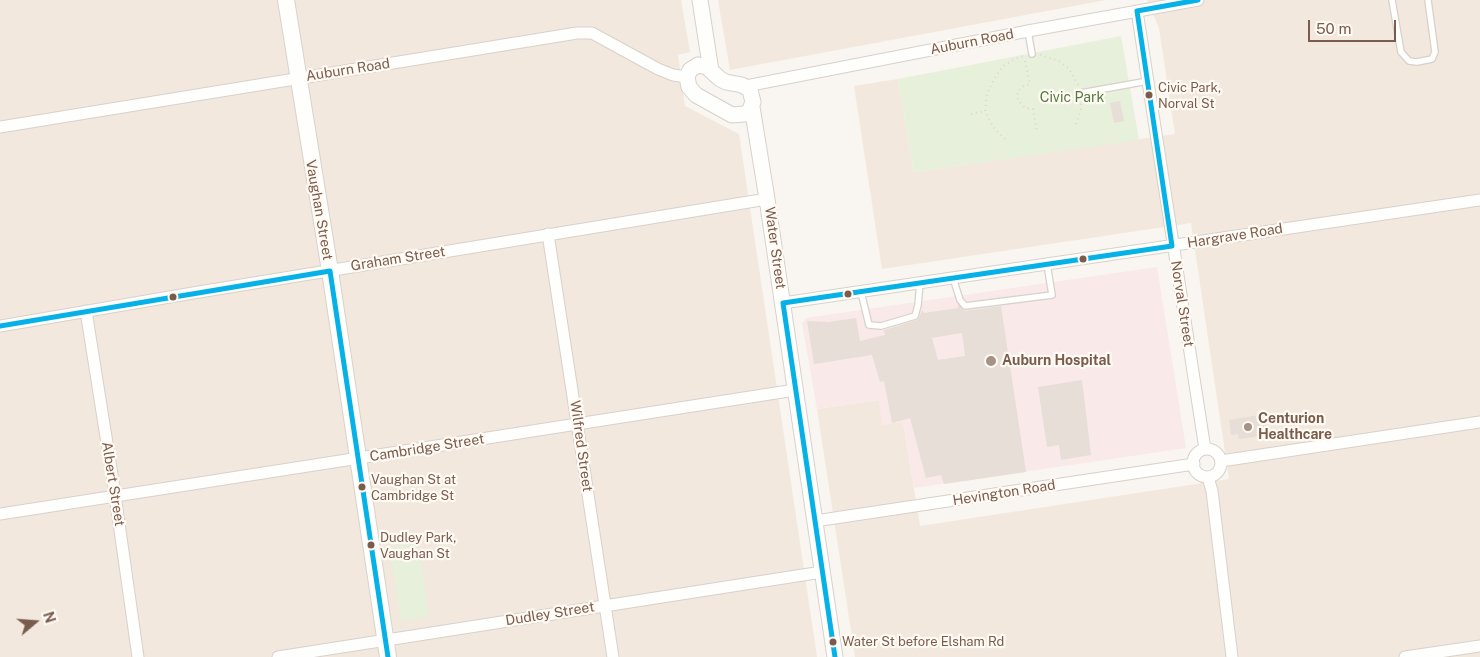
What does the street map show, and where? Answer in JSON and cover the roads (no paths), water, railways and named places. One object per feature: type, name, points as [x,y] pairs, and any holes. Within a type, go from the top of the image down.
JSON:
[{"type":"main road","name":"Vaughan Street","points":[[286,0],[330,271],[388,657]]},
{"type":"street","points":[[700,0],[711,71]]},
{"type":"street","name":"Auburn Road","points":[[746,86],[1137,11],[1166,3],[1198,0]]},
{"type":"street","name":"Norval Street","points":[[1137,11],[1205,450]]},
{"type":"street","name":"Auburn Road","points":[[0,127],[560,35],[584,33],[592,33],[673,76],[687,77]]},
{"type":"street","points":[[746,86],[726,82],[707,67],[698,65],[690,70],[687,77],[689,87],[696,95],[726,113],[738,116],[744,114],[752,107]]},
{"type":"street","name":"Water Street","points":[[746,86],[752,93],[752,107],[768,199],[835,657]]},
{"type":"street","name":"Graham Street","points":[[0,326],[768,199]]},
{"type":"street","name":"Hargrave Road","points":[[783,303],[1480,200]]},
{"type":"street","name":"Wilfred Street","points":[[548,234],[612,657]]},
{"type":"street","name":"Albert Street","points":[[86,311],[138,657]]},
{"type":"street","name":"Cambridge Street","points":[[0,514],[796,390]]},
{"type":"street","points":[[1221,461],[1480,422]]},
{"type":"street","points":[[1209,449],[1217,453],[1221,461],[1218,472],[1208,477],[1200,475],[1194,464],[1195,456],[1205,450],[1209,449]]},
{"type":"street","name":"Hevington Road","points":[[815,521],[1194,464]]},
{"type":"street","points":[[1208,477],[1212,491],[1232,657]]},
{"type":"street","name":"Dudley Street","points":[[278,657],[822,572]]},
{"type":"street","points":[[1405,657],[1480,646]]},
{"type":"lane","points":[[1392,0],[1401,52],[1408,61],[1417,62],[1432,59],[1435,52],[1428,0]]},
{"type":"lane","points":[[1028,31],[1032,54]]},
{"type":"lane","points":[[1081,93],[1148,81]]},
{"type":"lane","points":[[953,278],[960,300],[965,306],[1052,295],[1047,264]]},
{"type":"lane","points":[[861,292],[868,325],[881,326],[915,316],[920,283]]},
{"type":"place","name":"Civic Park, Norval St","points":[[1149,95]]},
{"type":"place","name":"Auburn Hospital","points":[[991,361]]},
{"type":"place","name":"Centurion Healthcare","points":[[1248,427]]},
{"type":"place","name":"Vaughan St at Cambridge St","points":[[362,487]]},
{"type":"place","name":"Dudley Park, Vaughan St","points":[[371,545]]},
{"type":"place","name":"Water St before Elsham Rd","points":[[833,642]]},
{"type":"park label","name":"Civic Park","points":[[1072,98]]}]
